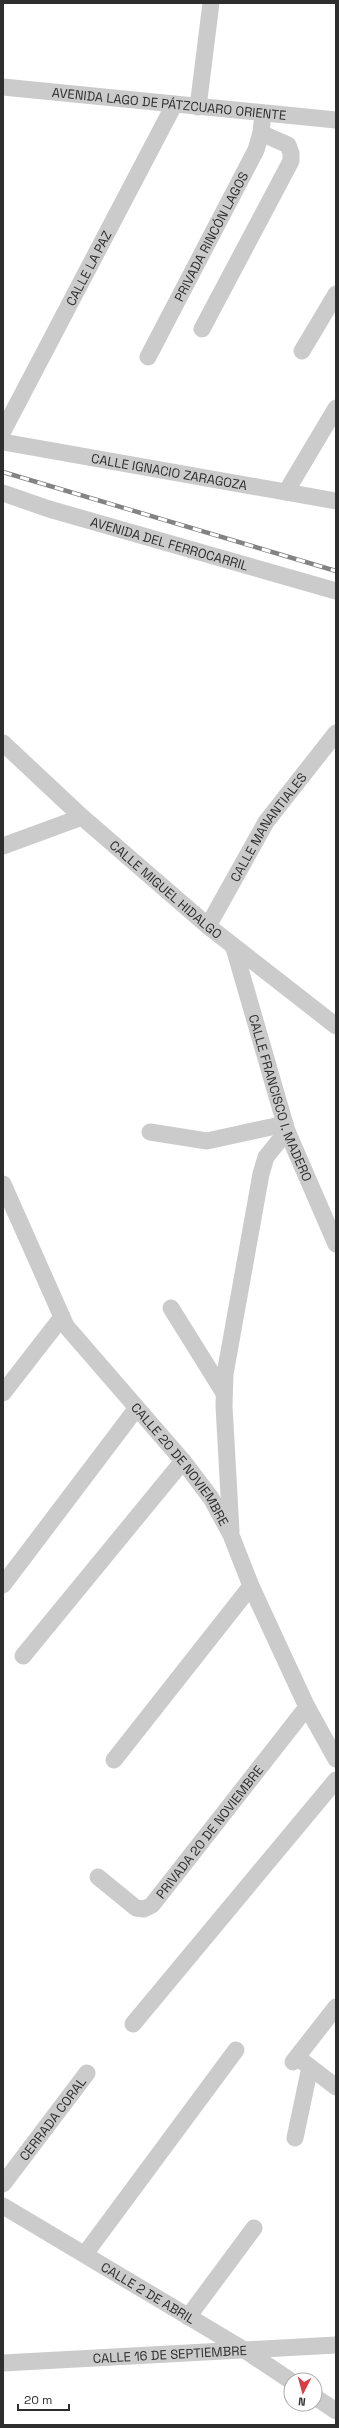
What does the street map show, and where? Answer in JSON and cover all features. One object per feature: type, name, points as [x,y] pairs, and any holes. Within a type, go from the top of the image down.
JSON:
[{"type":"street","points":[[198,108],[211,3]]},
{"type":"street","name":"AVENIDA LAGO DE PÁTZCUARO ORIENTE","points":[[3,87],[198,108],[336,120]]},
{"type":"street","name":"CALLE LA PAZ","points":[[3,431],[174,105]]},
{"type":"street","name":"PRIVADA RINCÓN LAGOS","points":[[148,357],[256,150],[261,133],[263,113]]},
{"type":"street","points":[[202,329],[291,162],[291,153],[288,145],[261,133]]},
{"type":"street","points":[[302,351],[336,294]]},
{"type":"street","points":[[286,492],[336,408]]},
{"type":"street","name":"CALLE IGNACIO ZARAGOZA","points":[[3,442],[336,501]]},
{"type":"street","name":"AVENIDA DEL FERROCARRIL","points":[[3,493],[49,509],[336,591]]},
{"type":"street","name":"CALLE MANANTIALES","points":[[208,926],[266,822],[336,733]]},
{"type":"street","name":"CALLE MIGUEL HIDALGO","points":[[3,744],[82,817],[208,926],[234,948],[336,1026]]},
{"type":"street","points":[[3,846],[82,817]]},
{"type":"street","name":"CALLE FRANCISCO I. MADERO","points":[[234,948],[286,1127],[336,1244]]},
{"type":"street","points":[[150,1132],[207,1141],[286,1127]]},
{"type":"street","points":[[232,1535],[224,1393],[261,1174],[266,1157],[286,1127]]},
{"type":"street","name":"CALLE 20 DE NOVIEMBRE","points":[[3,1184],[62,1317],[74,1336],[183,1461],[211,1498],[232,1535],[251,1586],[307,1707],[336,1760]]},
{"type":"street","points":[[171,1308],[224,1393]]},
{"type":"street","points":[[3,1392],[62,1317]]},
{"type":"street","points":[[3,1585],[136,1408]]},
{"type":"street","points":[[23,1656],[183,1461]]},
{"type":"street","points":[[114,1760],[251,1586]]},
{"type":"street","name":"PRIVADA 20 DE NOVIEMBRE","points":[[98,1877],[136,1908],[144,1909],[152,1905],[307,1707]]},
{"type":"street","points":[[133,2024],[336,1780]]},
{"type":"street","points":[[295,2138],[300,2062],[336,2007]]},
{"type":"street","points":[[85,2254],[236,2050]]},
{"type":"street","points":[[300,2062],[336,2087]]},
{"type":"street","name":"CERRADA CORAL","points":[[3,2184],[86,2073]]},
{"type":"street","name":"CALLE 2 DE ABRIL","points":[[3,2206],[246,2351],[283,2376]]},
{"type":"street","points":[[188,2317],[254,2228]]},
{"type":"street","name":"CALLE 16 DE SEPTIEMBRE","points":[[3,2363],[336,2345]]},
{"type":"street","points":[[323,2402],[336,2411]]},
{"type":"street","points":[[333,2425],[336,2422]]},
{"type":"railway","points":[[3,472],[336,571]]}]
